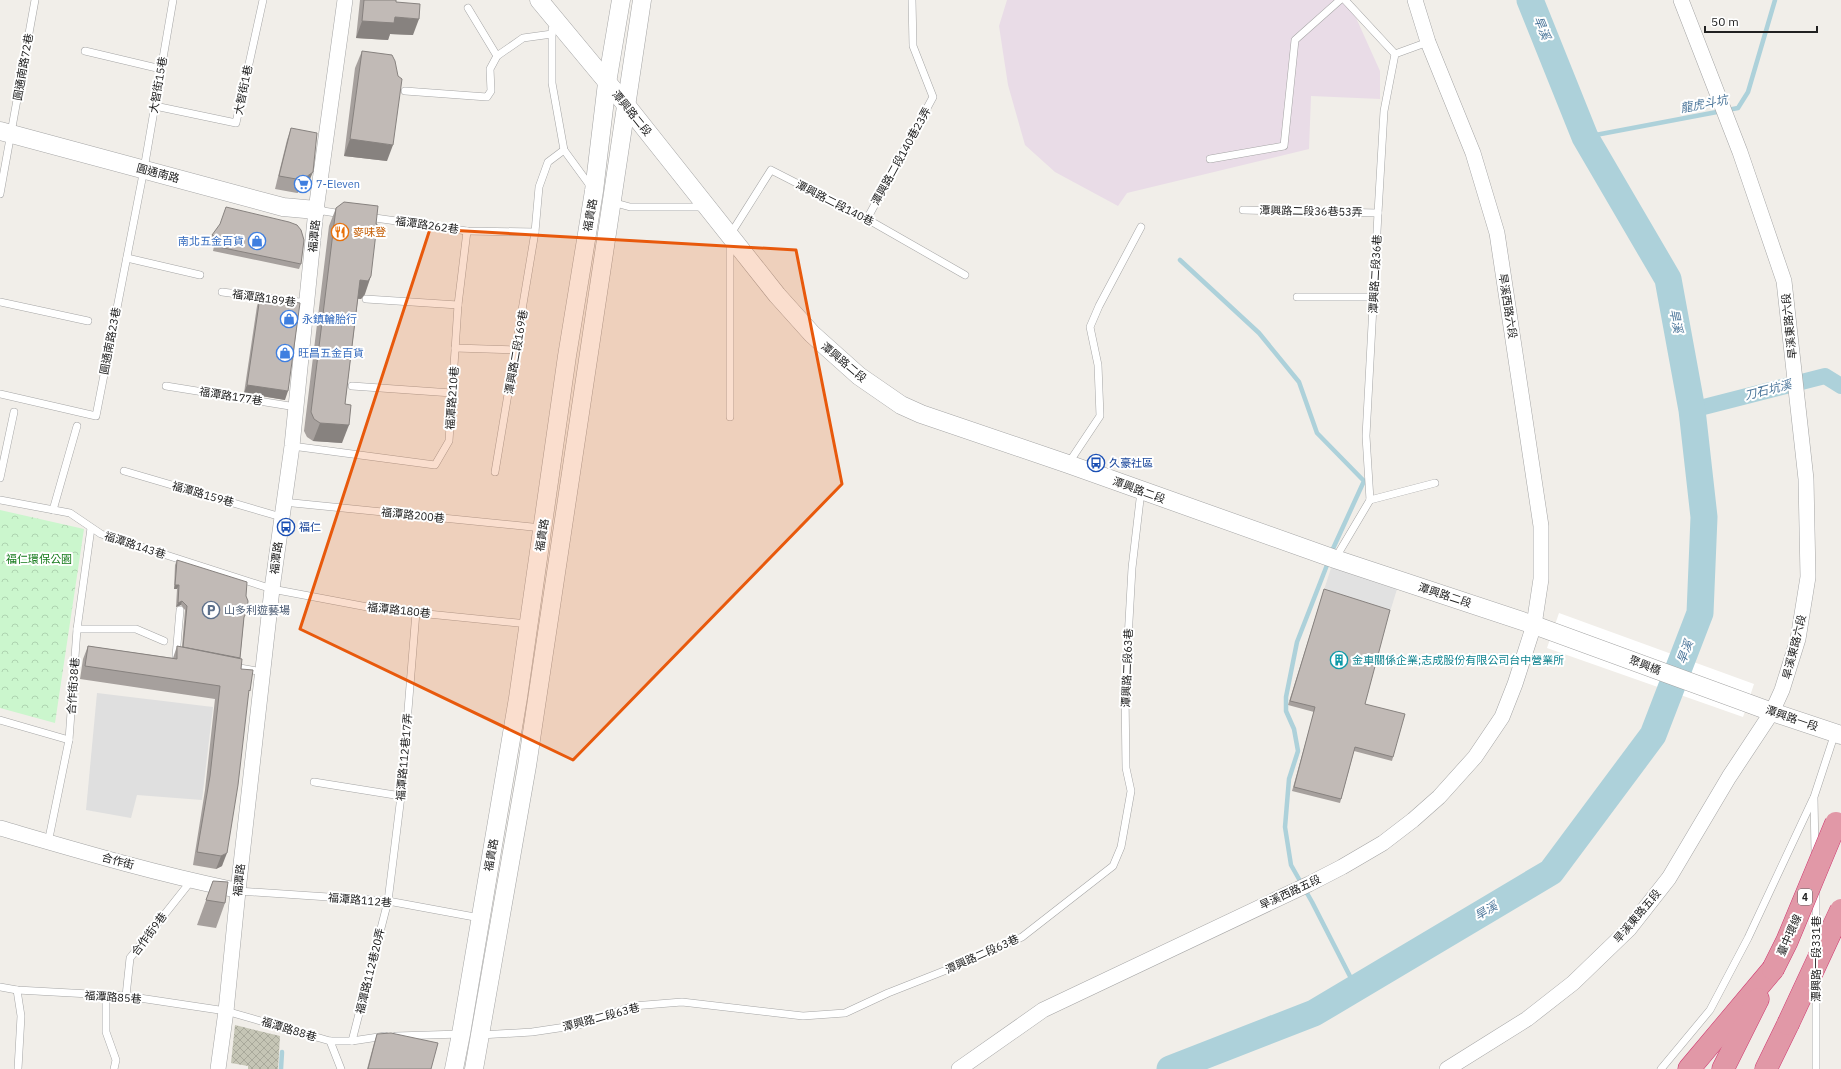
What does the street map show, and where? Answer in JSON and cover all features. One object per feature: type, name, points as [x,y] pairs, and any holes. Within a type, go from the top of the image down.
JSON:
[{"type":"highway","name":"臺中環線","points":[[1773,969],[1787,941],[1841,812]]},
{"type":"highway","points":[[1766,1069],[1841,910]]},
{"type":"highway","points":[[1689,1069],[1773,969]]},
{"type":"highway","points":[[1724,1069],[1773,969]]},
{"type":"highway","points":[[1777,1069],[1788,1024]]},
{"type":"street","name":"福潭路","points":[[218,1069],[226,1011],[272,589],[292,446],[316,210],[345,0]]},
{"type":"street","name":"潭興路二段","points":[[539,0],[552,25],[627,106],[777,295],[812,334],[859,376],[886,396],[921,414],[1068,464],[1335,559],[1540,627]]},
{"type":"street","name":"福貴路","points":[[474,1069],[471,1035],[480,918],[518,698],[567,356],[594,191],[607,83],[621,0]]},
{"type":"street","name":"福貴路","points":[[454,1069],[471,1035],[527,766],[642,0]]},
{"type":"street","name":"旱溪西路六段","points":[[1415,0],[1428,42],[1473,153],[1497,233],[1541,526],[1540,627]]},
{"type":"street","name":"旱溪東路六段","points":[[1681,0],[1740,152],[1784,281],[1806,479],[1808,577],[1798,639],[1792,663],[1772,712]]},
{"type":"street","name":"圓通南路","points":[[5,132],[283,207],[316,210]]},
{"type":"street","name":"聚興橋","points":[[1540,627],[1744,701]]},
{"type":"street","name":"旱溪西路五段","points":[[958,1069],[1042,1010],[1342,868],[1383,843],[1413,820],[1439,797],[1475,757],[1502,717],[1540,627]]},
{"type":"street","name":"潭興路一段","points":[[1744,701],[1838,734]]},
{"type":"street","name":"旱溪東路五段","points":[[1447,1069],[1527,1019],[1573,983],[1629,929],[1669,878],[1729,777],[1772,712]]},
{"type":"street","name":"合作街","points":[[0,828],[48,843],[191,881],[238,890]]},
{"type":"lane","name":"圓通南路72巷","points":[[0,194],[5,132],[35,0]]},
{"type":"lane","name":"大智街15巷","points":[[144,169],[173,0]]},
{"type":"lane","name":"大智街1巷","points":[[155,106],[236,123],[263,0]]},
{"type":"lane","name":"潭興路二段140巷23弄","points":[[867,219],[933,97],[913,46],[912,0]]},
{"type":"lane","points":[[1210,159],[1284,146],[1295,40],[1340,0]]},
{"type":"lane","points":[[1345,0],[1395,54],[1428,42]]},
{"type":"lane","points":[[468,8],[497,56]]},
{"type":"lane","points":[[405,91],[487,97],[491,91],[490,69],[497,56],[523,38],[552,25],[552,83],[564,150],[594,191]]},
{"type":"lane","points":[[85,51],[161,69]]},
{"type":"lane","name":"潭興路二段36巷","points":[[1370,500],[1366,436],[1373,296],[1384,111],[1395,54]]},
{"type":"lane","name":"潭興路二段169巷","points":[[495,472],[535,232],[539,187],[548,162],[564,150]]},
{"type":"lane","name":"圓通南路23巷","points":[[0,394],[96,416],[144,169]]},
{"type":"lane","name":"潭興路二段140巷","points":[[730,235],[772,170],[867,219],[965,275]]},
{"type":"lane","points":[[612,202],[630,207],[700,208],[710,212]]},
{"type":"lane","points":[[316,210],[346,214]]},
{"type":"lane","name":"潭興路二段36巷53弄","points":[[1244,210],[1378,213]]},
{"type":"lane","name":"福潭路262巷","points":[[362,216],[467,231],[535,232]]},
{"type":"lane","points":[[1068,464],[1100,416],[1098,365],[1090,327],[1099,306],[1141,227]]},
{"type":"lane","name":"福潭路210巷","points":[[292,446],[435,465],[449,441],[458,306],[467,231]]},
{"type":"lane","points":[[730,235],[730,417]]},
{"type":"lane","points":[[126,258],[200,275]]},
{"type":"lane","name":"福潭路189巷","points":[[222,292],[306,303]]},
{"type":"lane","points":[[1297,297],[1373,296]]},
{"type":"lane","points":[[366,298],[458,306]]},
{"type":"lane","points":[[0,302],[88,321]]},
{"type":"lane","points":[[455,348],[516,350]]},
{"type":"lane","name":"福潭路177巷","points":[[166,386],[296,407]]},
{"type":"lane","points":[[352,386],[452,393]]},
{"type":"lane","points":[[0,478],[14,412]]},
{"type":"lane","points":[[54,510],[77,426]]},
{"type":"lane","name":"福潭路159巷","points":[[124,471],[281,517]]},
{"type":"lane","points":[[1335,559],[1370,500],[1435,483]]},
{"type":"lane","name":"潭興路二段63巷","points":[[352,1041],[388,1036],[471,1035],[532,1032],[579,1025],[633,1006],[682,1002],[803,1016],[845,1013],[888,993],[954,967],[1022,937],[1113,866],[1121,847],[1131,791],[1126,768],[1125,692],[1132,568],[1141,491]]},
{"type":"lane","name":"福潭路143巷","points":[[0,500],[70,513],[101,534],[272,589]]},
{"type":"lane","name":"福潭路200巷","points":[[283,502],[543,528]]},
{"type":"lane","name":"合作街38巷","points":[[48,843],[69,740],[77,629],[91,528]]},
{"type":"lane","name":"福潭路180巷","points":[[272,589],[378,609],[528,624]]},
{"type":"lane","points":[[180,610],[176,656],[184,658]]},
{"type":"lane","name":"福潭路112巷17弄","points":[[388,901],[401,796],[416,612]]},
{"type":"lane","points":[[77,629],[136,629],[164,641]]},
{"type":"lane","points":[[224,665],[263,672]]},
{"type":"lane","points":[[0,720],[69,740]]},
{"type":"lane","name":"潭興路一段331巷","points":[[1816,1069],[1816,894],[1814,797],[1838,734]]},
{"type":"lane","points":[[314,782],[401,796]]},
{"type":"lane","points":[[1661,1069],[1710,1010],[1748,938],[1814,797]]},
{"type":"lane","name":"合作街9巷","points":[[126,996],[130,958],[191,881]]},
{"type":"lane","name":"福潭路112巷","points":[[238,890],[388,901],[480,918]]},
{"type":"lane","name":"福潭路112巷20弄","points":[[352,1041],[388,901]]},
{"type":"lane","name":"福潭路85巷","points":[[0,987],[17,990],[126,996],[226,1011]]},
{"type":"lane","points":[[17,990],[21,1016],[18,1069]]},
{"type":"lane","points":[[106,996],[106,1032],[116,1060],[114,1069]]},
{"type":"lane","name":"福潭路88巷","points":[[226,1011],[330,1041],[352,1041]]},
{"type":"lane","points":[[330,1041],[341,1069]]},
{"type":"highlighted area","points":[[430,229],[796,250],[842,484],[573,760],[300,629]]},
{"type":"shaded area","points":[[1007,0],[1348,0],[1380,71],[1380,99],[1311,96],[1309,149],[1127,193],[1118,206],[1055,172],[1025,145],[1008,85],[999,26]]},
{"type":"shaded area","points":[[1332,565],[1398,586],[1389,615],[1323,593]]},
{"type":"shaded area","points":[[97,693],[213,707],[202,800],[137,795],[131,818],[86,810]]},
{"type":"shaded area","points":[[235,1025],[280,1036],[278,1069],[248,1069],[248,1066],[231,1063]]},
{"type":"green space","name":"福仁環保公園","points":[[0,510],[84,529],[55,723],[0,708]]},
{"type":"pier","points":[[1559,613],[1754,684],[1743,717],[1547,648]]},
{"type":"building","points":[[364,0],[396,0],[396,2],[420,4],[419,19],[395,17],[394,23],[362,21]]},
{"type":"building","points":[[362,51],[392,55],[395,61],[398,76],[402,79],[393,145],[350,139]]},
{"type":"building","points":[[291,128],[317,133],[313,172],[302,180],[279,176]]},
{"type":"building","points":[[344,202],[378,206],[371,276],[368,281],[360,280],[345,404],[351,405],[349,425],[320,423],[314,419],[311,412],[336,208]]},
{"type":"building","name":"南北五金百貨","points":[[226,207],[297,225],[301,230],[304,240],[301,264],[214,246],[216,237],[212,235],[220,224]]},
{"type":"building","points":[[260,297],[300,303],[288,391],[247,385]]},
{"type":"building","name":"山多利遊藝場","points":[[177,560],[247,582],[246,596],[248,601],[247,611],[244,617],[240,658],[183,647],[187,606],[182,601],[178,603],[179,585],[175,585]]},
{"type":"building","name":"金車關係企業;志成股份有限公司台中營業所","points":[[1324,589],[1390,610],[1365,704],[1405,714],[1393,757],[1355,747],[1341,799],[1294,787],[1315,707],[1290,701]]},
{"type":"building","points":[[88,646],[177,659],[177,646],[242,659],[241,669],[253,670],[250,691],[249,690],[238,785],[227,853],[221,856],[197,852],[210,776],[220,686],[85,666]]},
{"type":"building","points":[[213,881],[228,882],[225,903],[206,900]]},
{"type":"building","points":[[391,1033],[438,1043],[431,1069],[368,1069],[377,1034]]},
{"type":"waterway","name":"旱溪","points":[[1170,1069],[1314,1013],[1551,872],[1653,735],[1700,613],[1704,517],[1692,410],[1668,279],[1585,137],[1530,0]]},
{"type":"waterway","name":"龍虎斗坑","points":[[1585,137],[1738,108],[1748,92],[1775,0]]},
{"type":"waterway","points":[[1180,260],[1259,333],[1299,382],[1317,433],[1364,481],[1331,553]]},
{"type":"waterway","name":"刀石坑溪","points":[[1692,410],[1825,376],[1841,386]]},
{"type":"waterway","points":[[1329,560],[1297,642],[1286,697],[1286,711],[1294,729],[1298,751],[1289,779],[1285,827],[1291,865],[1312,902],[1356,988]]},
{"type":"waterway","points":[[281,1069],[282,1052]]},
{"type":"place","name":"7-Eleven","points":[[303,184]]},
{"type":"place","name":"麥味登","points":[[340,232]]},
{"type":"place","name":"南北五金百貨","points":[[257,241]]},
{"type":"place","name":"永鎮輪胎行","points":[[289,319]]},
{"type":"place","name":"旺昌五金百貨","points":[[285,353]]},
{"type":"place","name":"久豪社區","points":[[1096,463]]},
{"type":"place","name":"福仁","points":[[286,527]]},
{"type":"place","name":"山多利遊藝場","points":[[211,610]]},
{"type":"place","name":"金車關係企業;志成股份有限公司台中營業所","points":[[1339,660]]}]
